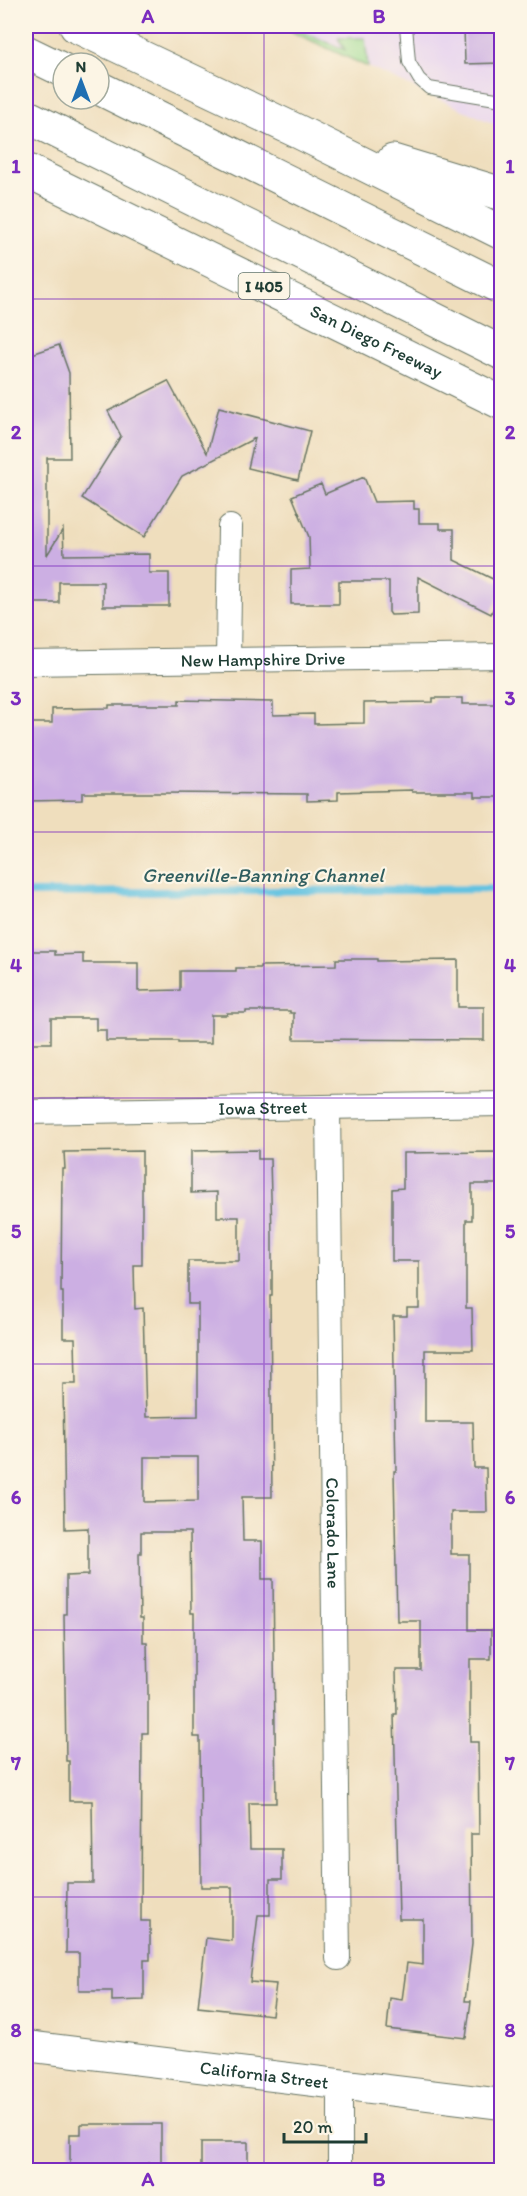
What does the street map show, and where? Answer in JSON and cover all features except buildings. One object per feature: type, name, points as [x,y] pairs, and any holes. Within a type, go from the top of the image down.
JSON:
[{"type":"highway","points":[[76,26],[299,132],[501,233]]},
{"type":"highway","points":[[26,52],[51,64]]},
{"type":"highway","points":[[111,94],[501,288]]},
{"type":"highway","points":[[26,116],[501,353]]},
{"type":"highway","points":[[299,132],[501,194]]},
{"type":"highway","name":"San Diego Freeway","points":[[26,170],[501,403]]},
{"type":"street","points":[[228,659],[230,527]]},
{"type":"street","name":"New Hampshire Drive","points":[[26,663],[501,656]]},
{"type":"street","name":"Iowa Street","points":[[26,1112],[501,1104]]},
{"type":"street","name":"Colorado Lane","points":[[328,1107],[338,1958]]},
{"type":"street","name":"California Street","points":[[26,2046],[501,2104]]},
{"type":"street","points":[[340,2084],[340,2170]]},
{"type":"lane","points":[[406,26],[409,62],[419,80],[429,88],[501,100]]},
{"type":"shaded area","points":[[280,26],[501,26],[501,127],[368,67]]},
{"type":"green space","points":[[280,26],[290,26],[345,50],[338,38],[365,38],[368,67]]},
{"type":"waterway","name":"Greenville-Banning Channel","points":[[26,893],[502,889]]}]
